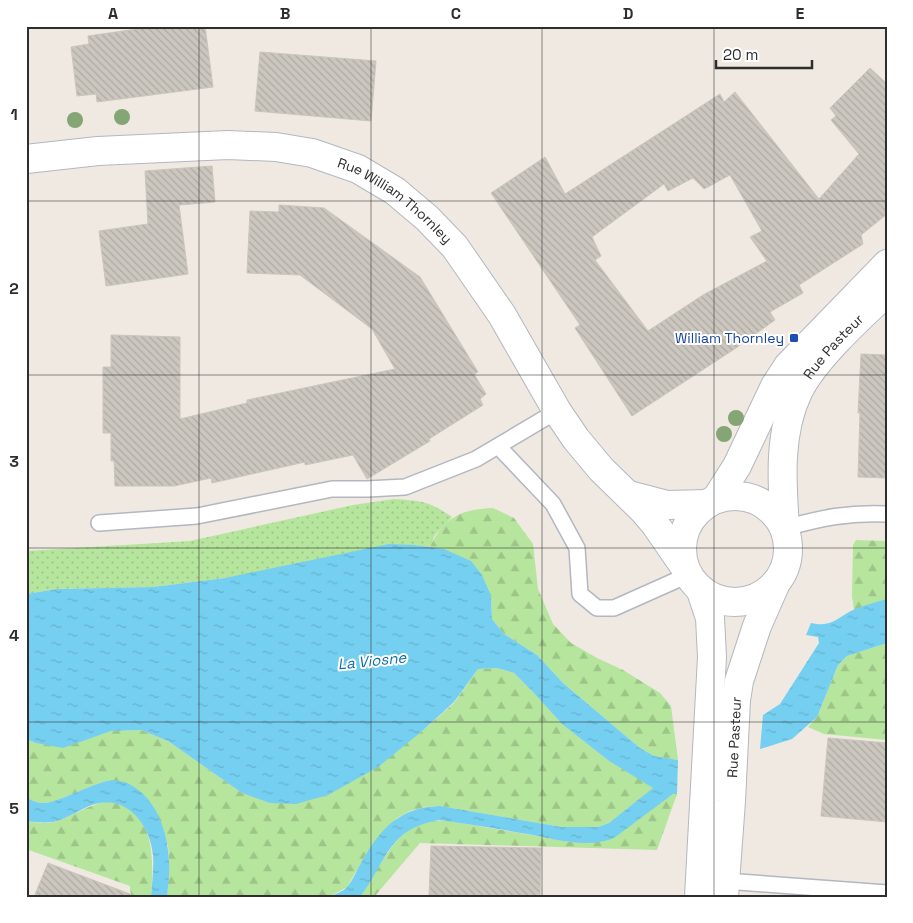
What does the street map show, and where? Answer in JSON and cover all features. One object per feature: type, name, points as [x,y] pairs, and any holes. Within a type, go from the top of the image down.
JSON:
[{"type":"street","name":"Rue William Thornley","points":[[26,159],[98,151],[228,145],[276,147],[312,153],[358,170],[395,191],[427,218],[455,247],[502,315],[557,411],[576,439],[601,469],[630,495],[655,524],[691,577]]},
{"type":"street","name":"Rue Pasteur","points":[[712,501],[736,466],[775,386],[788,366],[887,264]]},
{"type":"street","name":"Rue Pasteur","points":[[785,528],[782,460],[789,418],[798,392],[812,370],[887,292]]},
{"type":"street","name":"Rue William Thornley","points":[[630,495],[654,503],[667,504],[712,501]]},
{"type":"street","points":[[736,496],[756,500],[773,511],[785,528],[789,558],[782,577],[776,585],[759,597],[739,602],[720,600],[691,577],[682,556],[683,536],[692,517],[712,501],[736,496]]},
{"type":"street","name":"Rue Pasteur","points":[[691,577],[710,618],[723,700],[731,801],[725,889]]},
{"type":"street","name":"Rue Pasteur","points":[[700,897],[704,801],[723,700],[739,681],[757,626],[776,585]]},
{"type":"lane","points":[[99,523],[197,516],[332,488],[405,487],[476,458],[557,411]]},
{"type":"lane","points":[[498,446],[553,504],[577,548],[580,594],[597,608],[614,608],[691,577]]},
{"type":"lane","points":[[785,528],[831,516],[863,513],[887,514]]},
{"type":"lane","points":[[725,889],[887,894]]},
{"type":"green space","points":[[394,499],[425,503],[452,517],[435,535],[430,547],[414,545],[225,578],[153,587],[57,589],[26,594],[26,551],[190,541],[353,505]]},
{"type":"green space","points":[[493,508],[514,518],[533,544],[538,589],[553,624],[571,643],[623,670],[660,693],[671,706],[678,760],[654,756],[640,748],[563,683],[537,655],[504,634],[492,619],[491,596],[430,547],[441,528],[455,517],[472,510]]},
{"type":"green space","points":[[856,540],[887,541],[887,599],[854,610],[852,596],[853,545]]},
{"type":"green space","points":[[887,643],[887,740],[824,734],[808,727],[817,717],[838,665],[847,656]]},
{"type":"green space","points":[[497,668],[514,673],[562,724],[609,761],[654,788],[609,823],[598,827],[562,827],[440,806],[410,811],[397,818],[368,851],[347,887],[329,897],[167,897],[168,845],[112,780],[48,802],[39,803],[26,798],[26,739],[36,743],[93,737],[111,731],[141,730],[168,741],[242,793],[421,732],[454,703],[478,669]]},
{"type":"green space","points":[[673,794],[677,794],[657,850],[420,843],[374,897],[360,897],[394,844],[417,825],[432,821],[450,821],[571,842],[663,801]]},
{"type":"green space","points":[[106,802],[122,805],[135,813],[143,824],[151,851],[151,897],[131,897],[130,886],[26,849],[26,821],[54,822]]},
{"type":"water","name":"La Viosne","points":[[389,544],[444,549],[471,561],[482,575],[491,596],[492,619],[504,634],[537,655],[563,683],[640,748],[654,756],[678,760],[677,794],[673,794],[614,838],[593,843],[560,840],[439,820],[422,824],[398,839],[360,897],[329,897],[346,888],[369,849],[384,829],[403,815],[414,810],[440,806],[562,827],[598,827],[609,823],[653,788],[609,761],[562,724],[514,673],[497,668],[478,669],[454,702],[378,767],[328,795],[296,804],[270,803],[242,793],[168,741],[141,730],[111,731],[63,748],[36,743],[26,739],[26,594],[57,589],[153,587],[225,578]]},
{"type":"water","points":[[887,599],[887,643],[847,656],[838,665],[817,717],[792,739],[760,749],[763,715],[780,704],[819,643],[818,637],[806,635],[811,623],[830,623],[855,609]]},
{"type":"water","points":[[112,780],[125,782],[137,789],[153,806],[158,816],[163,827],[168,851],[167,897],[151,897],[153,855],[151,844],[142,823],[127,808],[107,802],[95,804],[53,822],[26,821],[26,798],[39,803],[48,802]]},
{"type":"building","points":[[158,26],[205,26],[213,87],[97,102],[96,94],[77,96],[71,47],[89,44],[88,36]]},
{"type":"building","points":[[260,52],[376,61],[371,121],[255,111]]},
{"type":"building","points":[[870,68],[887,84],[887,214],[861,235],[863,244],[799,285],[803,293],[770,312],[775,320],[736,348],[632,416],[575,328],[580,325],[491,193],[545,157],[565,194],[720,94],[724,102],[735,92],[819,199],[859,154],[831,120],[836,116],[830,108]],"holes":[[[730,175],[762,231],[750,237],[767,261],[703,295],[648,331],[595,260],[601,256],[592,237],[664,184],[668,191],[693,178],[704,189]]]},
{"type":"building","points":[[212,166],[215,202],[179,205],[188,274],[106,286],[99,231],[148,224],[145,171]]},
{"type":"building","points":[[279,205],[324,208],[420,277],[478,372],[474,374],[486,394],[480,399],[483,405],[429,439],[430,441],[367,479],[353,455],[305,465],[305,462],[212,483],[211,478],[174,486],[115,486],[114,461],[111,461],[111,433],[103,433],[103,367],[111,367],[111,335],[180,337],[180,419],[247,403],[247,400],[395,369],[372,329],[300,275],[247,273],[250,211],[279,212]]},
{"type":"building","points":[[861,354],[887,355],[887,478],[858,477],[860,413],[858,413]]},
{"type":"building","points":[[828,738],[887,743],[887,822],[821,816]]},
{"type":"building","points":[[431,846],[541,848],[540,897],[429,897]]},
{"type":"building","points":[[48,863],[130,894],[130,897],[34,897]]},
{"type":"place","name":"William Thornley","points":[[794,338]]}]
